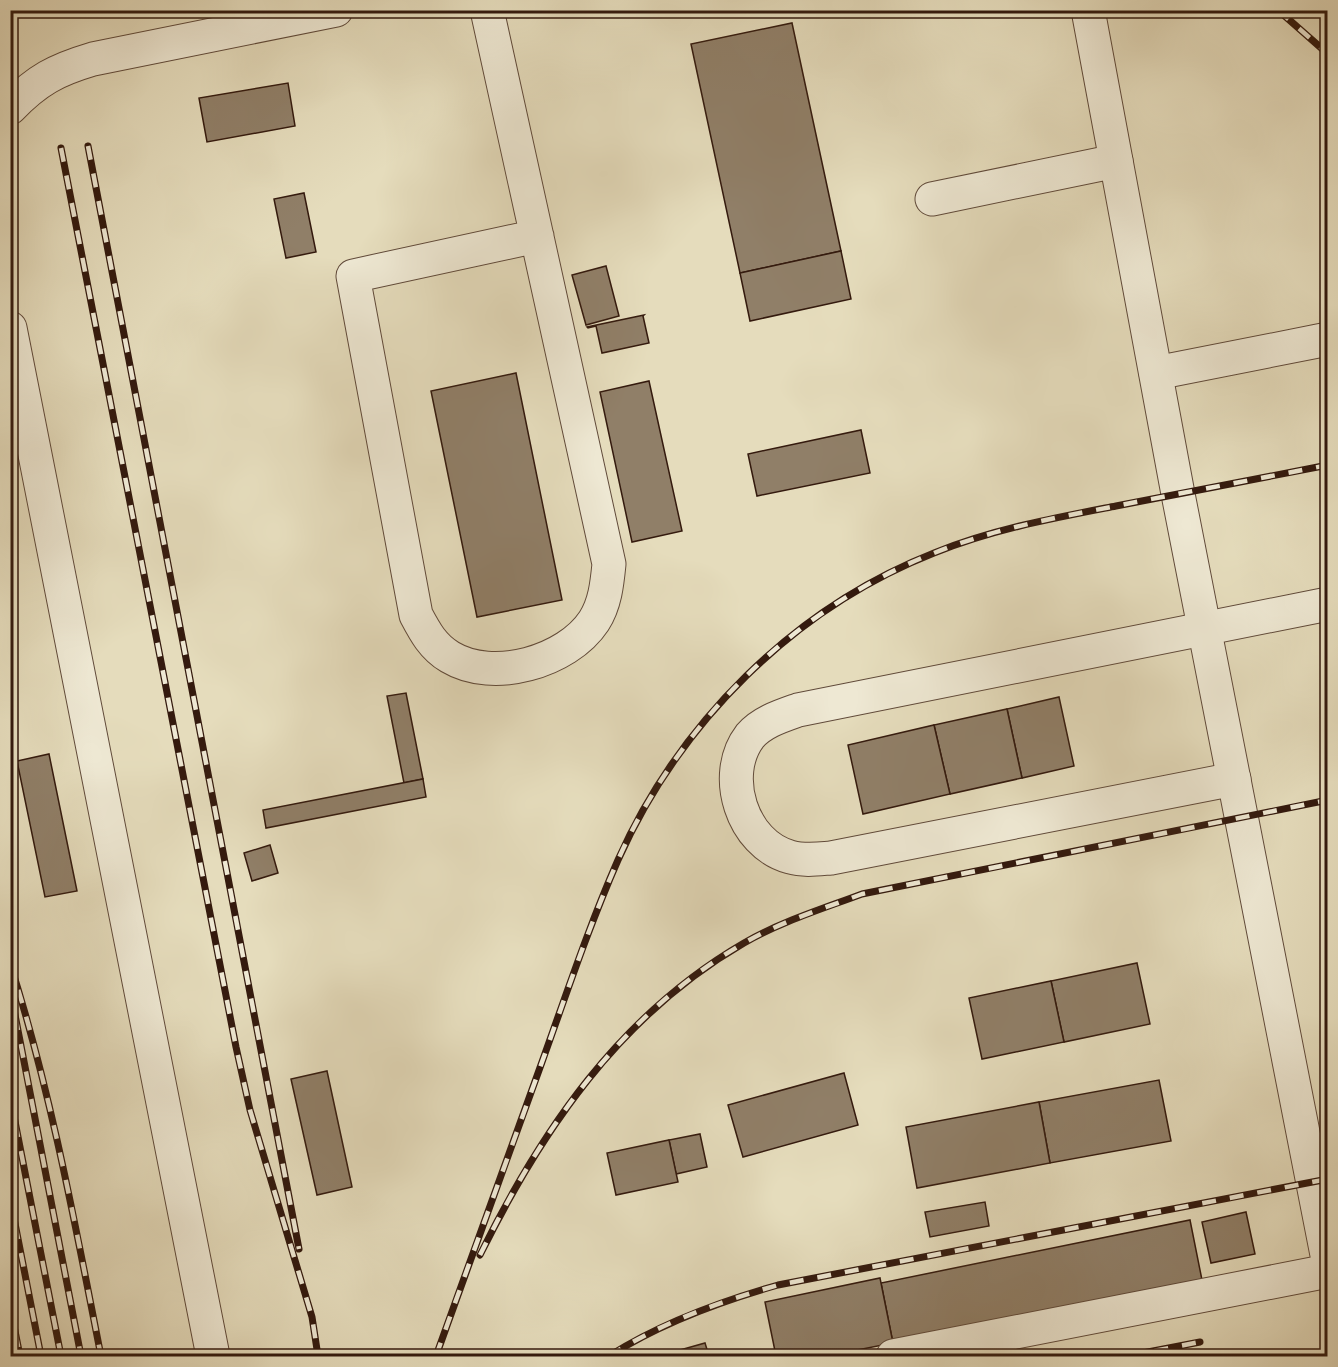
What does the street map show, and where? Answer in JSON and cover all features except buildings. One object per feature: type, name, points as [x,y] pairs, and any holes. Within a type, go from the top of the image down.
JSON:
[{"type":"lane","points":[[10,108],[31,87],[57,70],[93,59],[336,10]]},
{"type":"lane","points":[[487,10],[537,236],[609,564],[606,595],[594,621],[573,644],[544,661],[481,668],[451,658],[430,640],[416,615],[353,276],[537,236]]},
{"type":"lane","points":[[1088,10],[1204,628],[1328,1260]]},
{"type":"lane","points":[[932,199],[1116,161]]},
{"type":"lane","points":[[10,328],[213,1356]]},
{"type":"lane","points":[[1156,373],[1328,339]]},
{"type":"lane","points":[[1234,779],[831,858],[807,860],[789,857],[769,847],[750,828],[740,805],[735,781],[738,758],[751,735],[772,719],[798,710],[1328,604]]},
{"type":"lane","points":[[893,1356],[1328,1271]]},
{"type":"railway","points":[[1278,10],[1328,54]]},
{"type":"railway","points":[[88,146],[299,1249]]},
{"type":"railway","points":[[61,148],[236,1047],[250,1110],[312,1317],[318,1356]]},
{"type":"railway","points":[[436,1356],[578,961],[618,860],[643,810],[673,762],[708,717],[746,676],[789,638],[834,605],[883,576],[956,545],[1047,520],[1328,465]]},
{"type":"railway","points":[[480,1255],[504,1208],[558,1120],[622,1040],[659,1004],[700,972],[758,935],[862,894],[1328,800]]},
{"type":"railway","points":[[10,963],[50,1109],[101,1356]]},
{"type":"railway","points":[[10,989],[81,1356]]},
{"type":"railway","points":[[10,1096],[61,1356]]},
{"type":"railway","points":[[609,1356],[649,1333],[690,1314],[778,1285],[1328,1179]]},
{"type":"railway","points":[[10,1198],[41,1356]]},
{"type":"railway","points":[[10,1306],[20,1356]]},
{"type":"railway","points":[[1127,1356],[1200,1342]]}]
